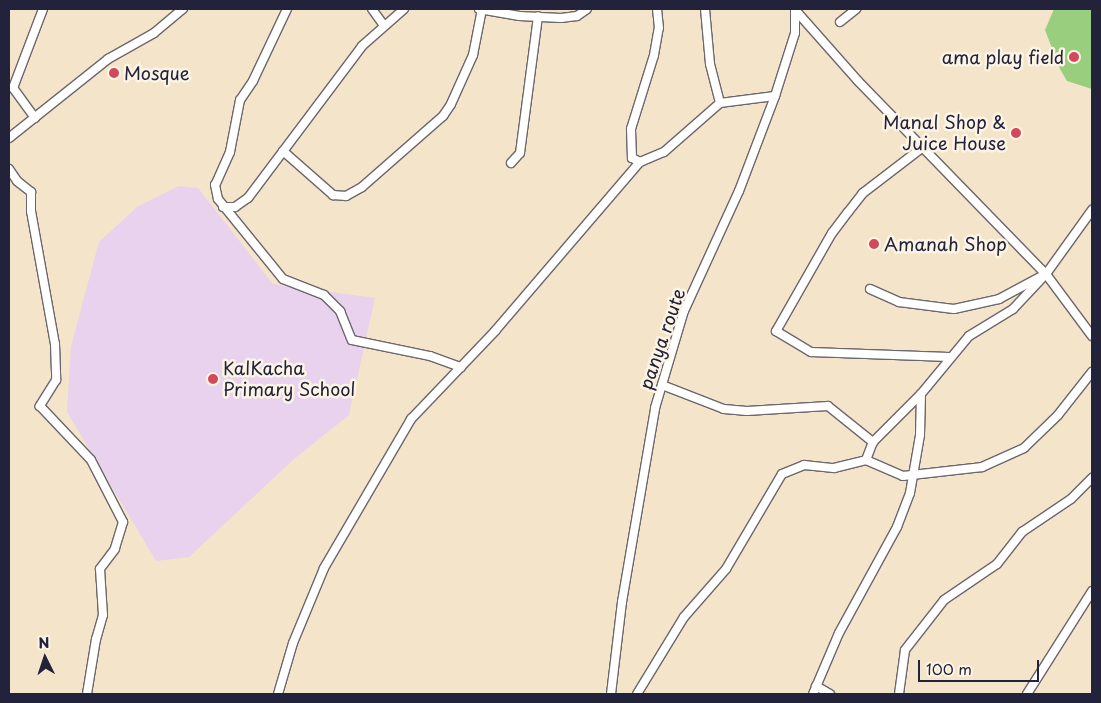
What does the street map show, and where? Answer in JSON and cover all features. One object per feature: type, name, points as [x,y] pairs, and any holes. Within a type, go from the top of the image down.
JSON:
[{"type":"street","points":[[14,88],[43,9]]},
{"type":"street","points":[[9,138],[108,59],[154,33],[183,9]]},
{"type":"street","points":[[287,9],[253,81],[240,100],[230,152],[215,185],[223,207],[282,279],[324,296],[340,312],[352,340],[430,356],[461,368]]},
{"type":"street","points":[[372,9],[384,24]]},
{"type":"street","points":[[223,207],[235,207],[248,198],[362,46],[384,24],[404,9]]},
{"type":"street","points":[[283,150],[333,195],[346,196],[362,187],[443,116],[451,104],[473,55],[481,9],[538,16],[577,16],[587,9]]},
{"type":"street","points":[[640,162],[632,158],[631,134],[654,55],[659,28],[657,9]]},
{"type":"street","points":[[705,9],[710,64],[720,103]]},
{"type":"street","points":[[840,22],[856,9]]},
{"type":"street","points":[[796,10],[858,81],[1046,274],[1092,336]]},
{"type":"street","name":"panya route","points":[[611,694],[622,602],[642,500],[645,458],[662,385],[684,311],[739,191],[775,96],[795,33],[796,10]]},
{"type":"street","points":[[511,162],[520,152],[538,16]]},
{"type":"street","points":[[9,81],[35,118]]},
{"type":"street","points":[[278,694],[293,643],[324,568],[411,419],[461,368],[640,162],[664,152],[720,103],[775,96]]},
{"type":"street","points":[[923,147],[864,193],[848,212],[832,233],[776,331],[811,352],[949,356]]},
{"type":"street","points":[[9,168],[16,180],[32,192],[31,211],[55,344],[56,380],[40,406],[91,460],[123,522],[115,549],[100,569],[103,615],[96,639],[87,694]]},
{"type":"street","points":[[866,460],[874,442],[921,394],[949,356],[969,336],[1013,309],[1046,274],[1092,210]]},
{"type":"street","points":[[870,289],[899,302],[954,309],[999,299],[1046,274]]},
{"type":"street","points":[[637,694],[684,617],[726,569],[782,474],[804,464],[834,468],[866,460],[903,476],[982,467],[1024,448],[1058,415],[1092,372]]},
{"type":"street","points":[[662,385],[724,409],[747,412],[828,406],[874,442]]},
{"type":"street","points":[[813,694],[839,633],[897,527],[916,474],[921,394]]},
{"type":"street","points":[[899,694],[905,650],[944,600],[997,564],[1022,532],[1071,499],[1092,478]]},
{"type":"street","points":[[1028,694],[1092,591]]},
{"type":"street","points":[[816,686],[830,694]]},
{"type":"shaded area","name":"KalKacha Primary School","points":[[179,186],[198,188],[273,284],[375,298],[349,415],[294,459],[189,557],[156,561],[67,412],[71,346],[99,242],[137,207]]},
{"type":"green space","name":"ama play field","points":[[1054,9],[1092,9],[1092,89],[1067,81],[1060,69],[1045,30]]},
{"type":"place","name":"ama play field","points":[[1074,57]]},
{"type":"place","name":"Mosque","points":[[114,73]]},
{"type":"place","name":"Manal Shop & Juice House","points":[[1016,133]]},
{"type":"place","name":"Amanah Shop","points":[[874,244]]},
{"type":"place","name":"KalKacha Primary School","points":[[213,379]]}]
